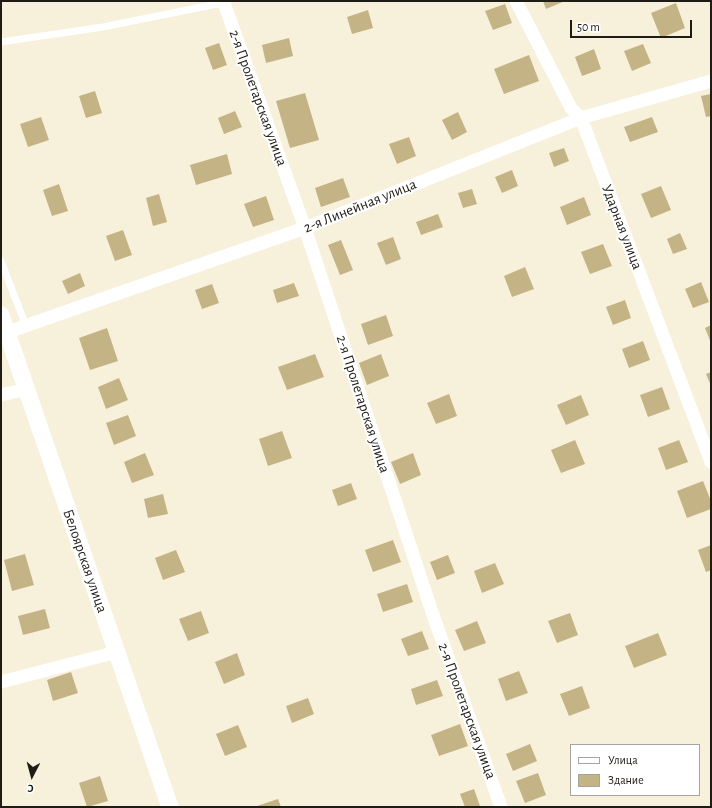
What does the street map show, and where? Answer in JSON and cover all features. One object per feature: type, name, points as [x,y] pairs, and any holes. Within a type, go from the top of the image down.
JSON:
[{"type":"street","name":"Ударная улица","points":[[516,1],[571,108],[581,118],[711,462]]},
{"type":"street","name":"2-я Пролетарская улица","points":[[226,2],[305,228],[432,612],[501,807]]},
{"type":"street","name":"2-я Линейная улица","points":[[4,334],[305,228],[581,118],[711,81]]},
{"type":"street","name":"Белоярская улица","points":[[1,315],[4,334],[27,389],[170,807]]},
{"type":"street","points":[[1,396],[27,389]]},
{"type":"street","points":[[1,682],[116,652]]},
{"type":"lane","points":[[1,42],[103,27],[226,2]]},
{"type":"lane","points":[[1,261],[26,326]]},
{"type":"building","points":[[543,1],[565,1],[546,9]]},
{"type":"building","points":[[676,3],[685,28],[661,38],[651,13]]},
{"type":"building","points":[[505,4],[512,23],[493,30],[485,11]]},
{"type":"building","points":[[368,10],[373,28],[352,34],[347,17]]},
{"type":"building","points":[[289,38],[293,56],[266,63],[262,45]]},
{"type":"building","points":[[219,43],[227,65],[213,70],[205,48]]},
{"type":"building","points":[[643,44],[651,63],[632,71],[624,51]]},
{"type":"building","points":[[594,49],[601,69],[582,76],[575,57]]},
{"type":"building","points":[[529,55],[539,81],[504,94],[494,69]]},
{"type":"building","points":[[95,91],[102,113],[86,118],[79,96]]},
{"type":"building","points":[[305,93],[319,140],[290,148],[276,101]]},
{"type":"building","points":[[711,94],[711,116],[706,117],[701,96]]},
{"type":"building","points":[[235,111],[242,127],[224,134],[218,118]]},
{"type":"building","points":[[458,112],[467,132],[452,140],[442,120]]},
{"type":"building","points":[[41,117],[49,140],[28,147],[20,124]]},
{"type":"building","points":[[652,117],[658,132],[630,142],[624,127]]},
{"type":"building","points":[[409,137],[416,156],[397,164],[389,144]]},
{"type":"building","points":[[564,148],[569,161],[554,167],[549,153]]},
{"type":"building","points":[[227,154],[232,174],[196,185],[190,165]]},
{"type":"building","points":[[512,170],[518,186],[502,193],[495,177]]},
{"type":"building","points":[[343,178],[350,197],[321,207],[315,188]]},
{"type":"building","points":[[59,184],[68,211],[52,216],[43,190]]},
{"type":"building","points":[[661,186],[671,210],[651,218],[641,194]]},
{"type":"building","points":[[472,189],[477,204],[463,208],[458,193]]},
{"type":"building","points":[[159,194],[167,222],[153,226],[146,198]]},
{"type":"building","points":[[266,196],[274,220],[253,227],[244,204]]},
{"type":"building","points":[[584,197],[591,215],[567,225],[560,207]]},
{"type":"building","points":[[438,214],[443,227],[421,235],[416,222]]},
{"type":"building","points":[[123,230],[132,255],[115,261],[106,236]]},
{"type":"building","points":[[680,233],[687,249],[673,254],[667,239]]},
{"type":"building","points":[[393,237],[401,259],[386,265],[377,243]]},
{"type":"building","points":[[341,240],[353,270],[340,275],[328,245]]},
{"type":"building","points":[[603,244],[612,266],[590,274],[581,252]]},
{"type":"building","points":[[525,267],[534,289],[512,297],[504,276]]},
{"type":"building","points":[[80,273],[85,286],[68,294],[62,281]]},
{"type":"building","points":[[701,282],[709,302],[693,308],[685,289]]},
{"type":"building","points":[[294,283],[299,296],[277,303],[273,290]]},
{"type":"building","points":[[212,284],[219,303],[202,309],[195,290]]},
{"type":"building","points":[[625,300],[631,318],[613,325],[606,307]]},
{"type":"building","points":[[386,315],[393,336],[368,345],[361,324]]},
{"type":"building","points":[[711,325],[711,343],[705,328]]},
{"type":"building","points":[[107,328],[118,361],[90,370],[79,338]]},
{"type":"building","points":[[643,341],[650,360],[629,368],[622,349]]},
{"type":"building","points":[[315,354],[324,377],[287,390],[278,367]]},
{"type":"building","points":[[381,354],[389,376],[367,385],[359,363]]},
{"type":"building","points":[[711,372],[711,386],[706,374]]},
{"type":"building","points":[[119,378],[128,400],[106,409],[98,387]]},
{"type":"building","points":[[662,387],[670,409],[648,417],[640,395]]},
{"type":"building","points":[[449,394],[457,416],[436,424],[427,403]]},
{"type":"building","points":[[581,395],[589,415],[566,425],[557,405]]},
{"type":"building","points":[[128,415],[136,436],[114,445],[106,423]]},
{"type":"building","points":[[282,431],[292,458],[268,466],[259,439]]},
{"type":"building","points":[[575,440],[585,464],[561,473],[551,450]]},
{"type":"building","points":[[679,440],[688,462],[666,470],[658,448]]},
{"type":"building","points":[[145,453],[154,475],[132,483],[124,462]]},
{"type":"building","points":[[413,453],[421,475],[400,484],[391,462]]},
{"type":"building","points":[[703,481],[711,501],[711,509],[687,518],[677,491]]},
{"type":"building","points":[[351,483],[357,499],[338,506],[332,490]]},
{"type":"building","points":[[163,494],[168,514],[148,518],[144,499]]},
{"type":"building","points":[[393,540],[401,562],[373,572],[365,550]]},
{"type":"building","points":[[711,545],[711,570],[706,572],[698,550]]},
{"type":"building","points":[[176,550],[185,572],[163,580],[155,558]]},
{"type":"building","points":[[25,554],[34,585],[12,591],[4,560]]},
{"type":"building","points":[[448,555],[455,573],[437,580],[430,562]]},
{"type":"building","points":[[495,563],[504,584],[482,593],[474,571]]},
{"type":"building","points":[[407,584],[413,602],[383,612],[377,594]]},
{"type":"building","points":[[45,609],[50,628],[23,635],[18,616]]},
{"type":"building","points":[[201,611],[209,633],[188,641],[179,619]]},
{"type":"building","points":[[570,613],[578,635],[557,643],[548,621]]},
{"type":"building","points":[[477,621],[486,643],[464,651],[455,630]]},
{"type":"building","points":[[422,631],[429,649],[408,656],[401,639]]},
{"type":"building","points":[[658,633],[667,655],[634,668],[625,646]]},
{"type":"building","points":[[237,653],[245,675],[224,684],[215,662]]},
{"type":"building","points":[[519,671],[528,693],[506,701],[498,679]]},
{"type":"building","points":[[71,672],[78,693],[53,701],[47,680]]},
{"type":"building","points":[[437,680],[443,696],[416,705],[411,689]]},
{"type":"building","points":[[582,686],[590,708],[569,716],[560,694]]},
{"type":"building","points":[[308,698],[314,714],[292,723],[286,706]]},
{"type":"building","points":[[460,724],[468,746],[439,756],[431,735]]},
{"type":"building","points":[[238,725],[247,747],[225,756],[216,734]]},
{"type":"building","points":[[530,744],[537,761],[513,771],[506,754]]},
{"type":"building","points":[[538,773],[546,795],[525,803],[516,781]]},
{"type":"building","points":[[100,776],[108,801],[87,807],[79,783]]},
{"type":"building","points":[[474,789],[480,806],[465,807],[460,794]]},
{"type":"building","points":[[278,799],[281,807],[254,807]]}]
